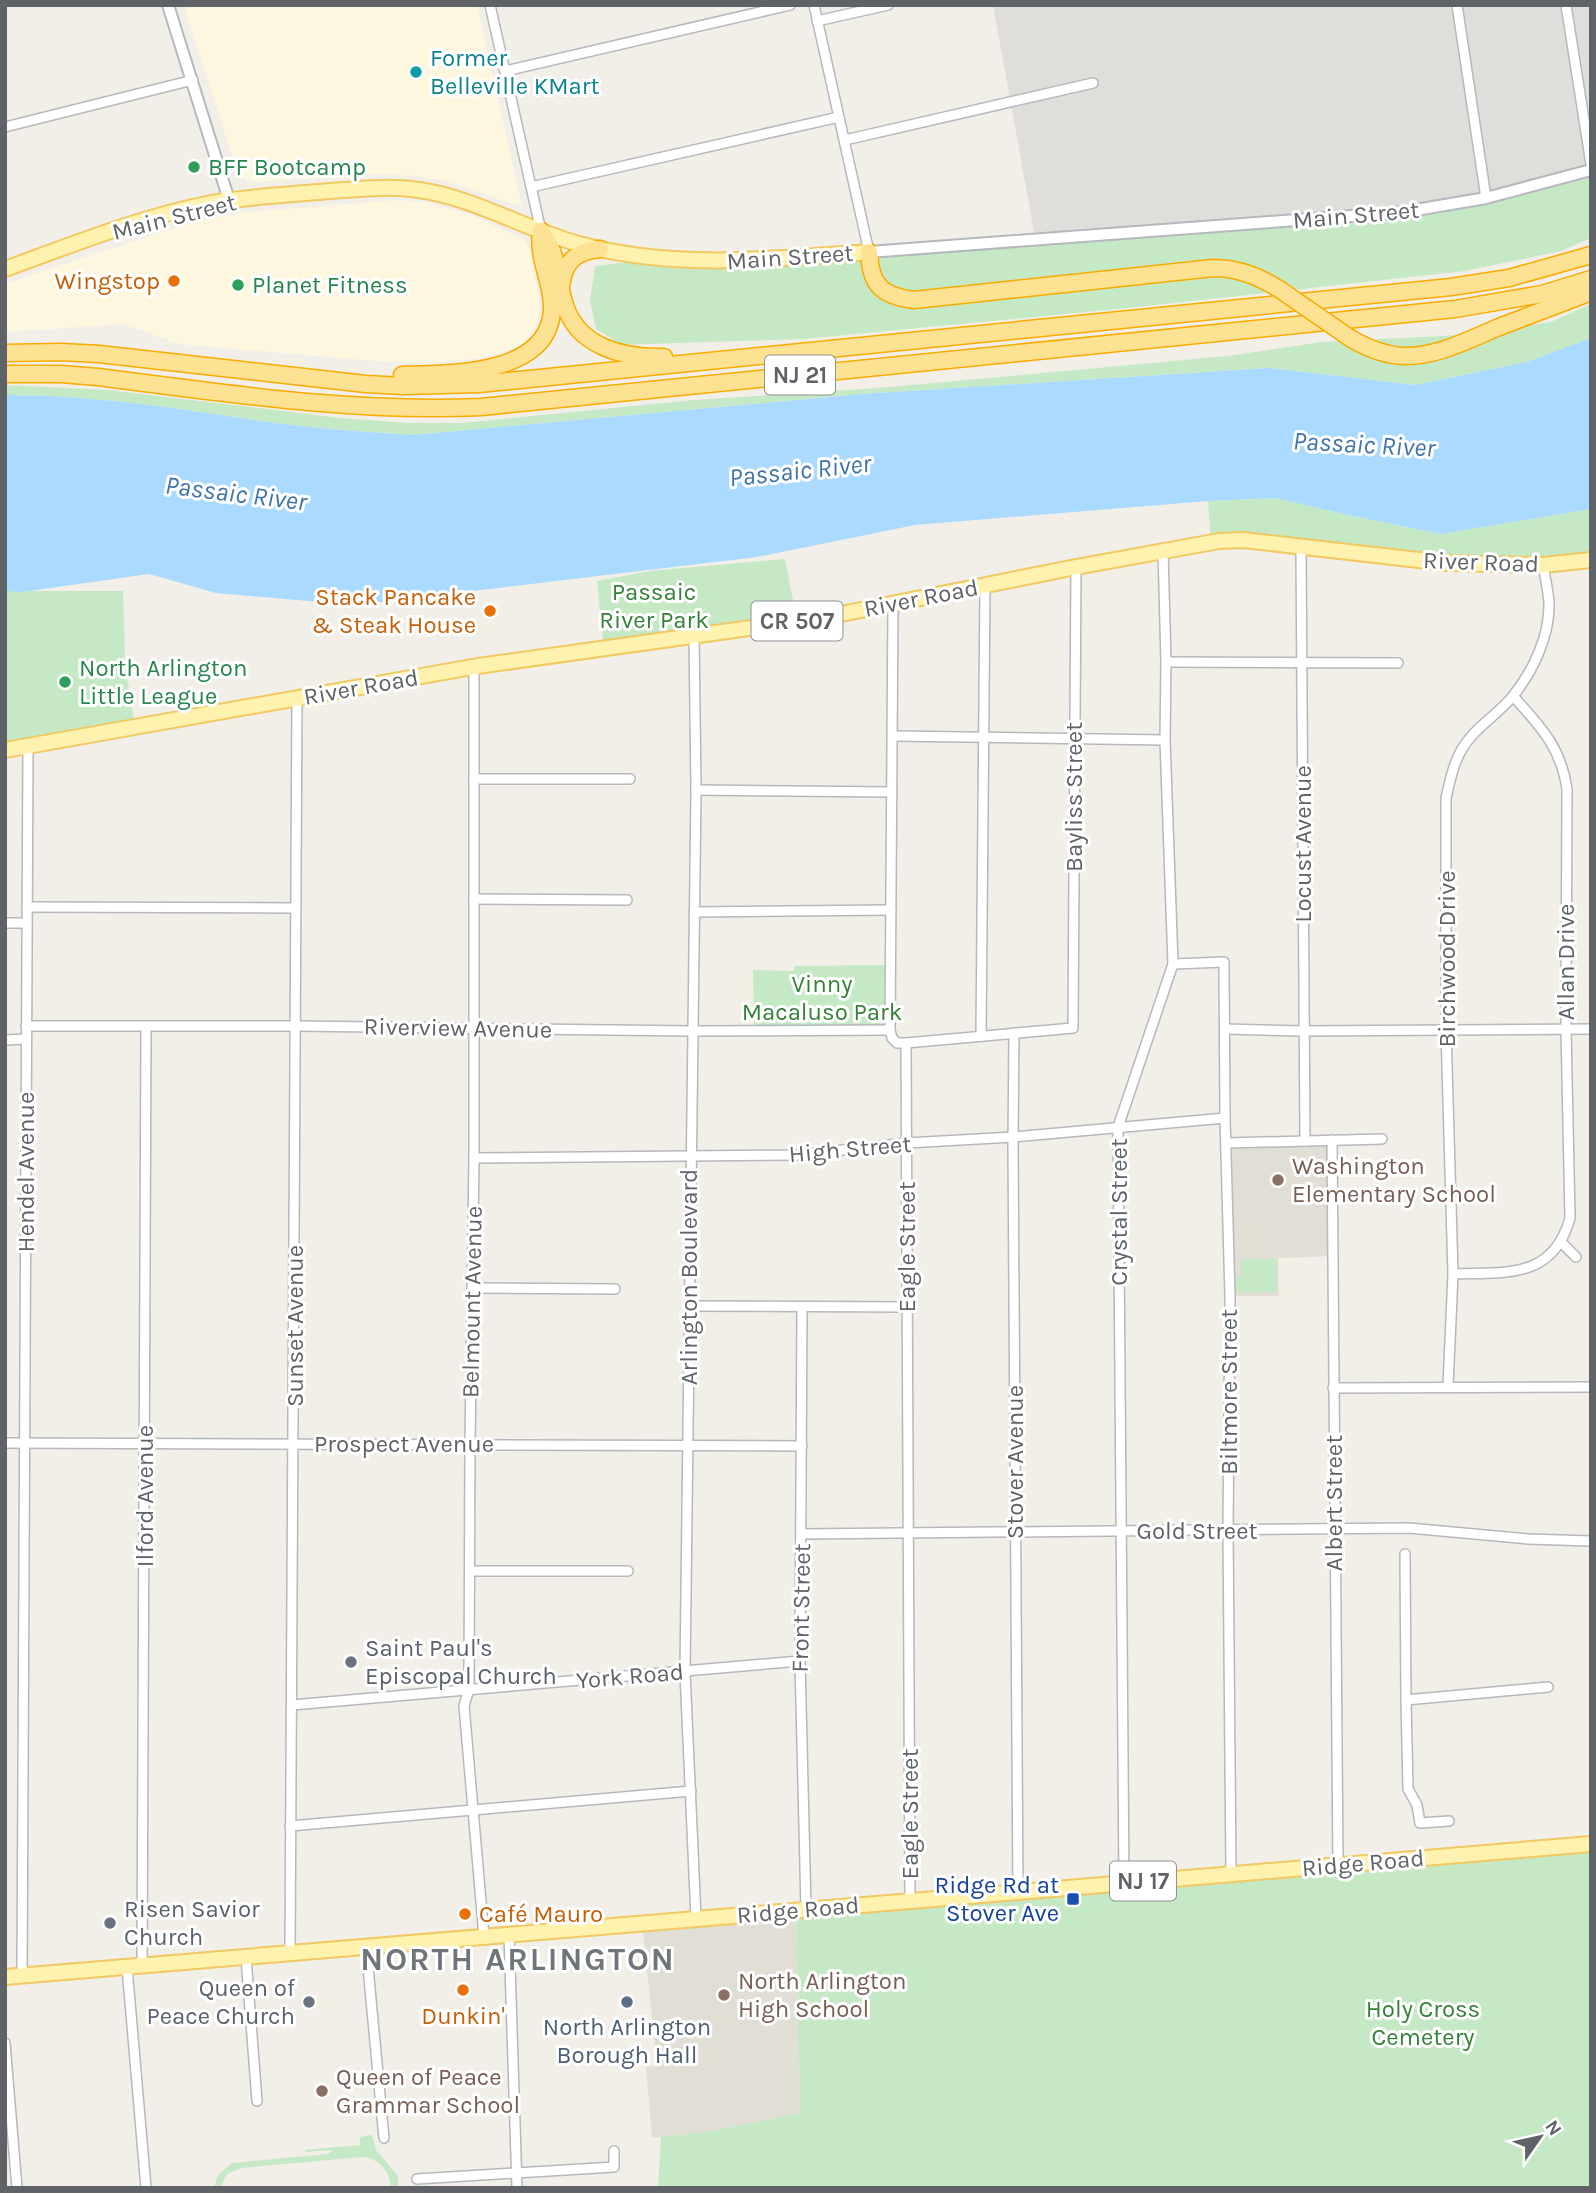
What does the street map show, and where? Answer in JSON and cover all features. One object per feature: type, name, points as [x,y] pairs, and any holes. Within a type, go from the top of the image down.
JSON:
[{"type":"highway","points":[[541,231],[552,248],[564,301],[574,325],[584,336],[609,350],[638,357],[672,357],[873,345]]},
{"type":"highway","points":[[291,377],[461,373],[492,368],[518,358],[544,334],[552,314],[540,249],[541,231]]},
{"type":"highway","points":[[564,301],[563,279],[571,260],[588,250],[600,249]]},
{"type":"highway","points":[[869,252],[870,270],[880,288],[890,295],[914,300],[1213,268],[1240,270],[1279,289],[1362,345],[1397,356],[1423,355],[1452,346],[1591,292]]},
{"type":"highway","name":"NJ 21","points":[[5,353],[61,352],[99,355],[291,377],[403,386],[479,384],[1451,287],[1518,276],[1591,255]]},
{"type":"highway","name":"NJ 21","points":[[5,374],[97,377],[365,407],[481,407],[1455,309],[1532,296],[1591,279]]},
{"type":"main road","name":"Main Street","points":[[5,269],[173,213],[229,200],[370,188],[418,190],[463,200],[541,231],[600,249],[652,258],[696,261],[762,260],[869,252]]},
{"type":"main road","name":"River Road","points":[[5,750],[474,667],[821,618],[1219,541],[1243,540],[1445,563],[1543,565],[1591,560]]},
{"type":"main road","name":"Ridge Road","points":[[5,1977],[1591,1844]]},
{"type":"street","points":[[168,5],[229,200]]},
{"type":"street","points":[[490,5],[541,231]]},
{"type":"street","points":[[505,71],[790,5]]},
{"type":"street","points":[[814,5],[869,252]]},
{"type":"street","points":[[817,20],[888,5]]},
{"type":"street","points":[[1457,5],[1486,198]]},
{"type":"street","points":[[1566,5],[1591,164]]},
{"type":"street","points":[[5,127],[193,80]]},
{"type":"street","points":[[845,140],[1093,83]]},
{"type":"street","points":[[531,187],[839,117]]},
{"type":"street","name":"Main Street","points":[[869,252],[1432,209],[1486,198],[1591,170]]},
{"type":"street","name":"Locust Avenue","points":[[1301,547],[1305,1141]]},
{"type":"street","name":"Crystal Street","points":[[1124,1883],[1118,1127],[1173,964],[1165,740],[1163,551]]},
{"type":"street","name":"Birchwood Drive","points":[[1448,1387],[1452,1274],[1446,1030],[1446,797],[1462,748],[1513,696],[1530,671],[1544,639],[1549,602],[1543,565]]},
{"type":"street","name":"Bayliss Street","points":[[1014,1033],[1073,1028],[1076,567]]},
{"type":"street","points":[[981,1036],[985,586]]},
{"type":"street","points":[[894,604],[892,1038],[897,1043],[906,1043],[1014,1033]]},
{"type":"street","name":"Arlington Boulevard","points":[[694,635],[694,912],[685,1672],[696,1919]]},
{"type":"street","points":[[1166,662],[1398,663]]},
{"type":"street","name":"Belmount Avenue","points":[[474,667],[471,1571],[469,1689],[464,1706],[484,1936]]},
{"type":"street","name":"Allan Drive","points":[[1513,696],[1548,737],[1560,759],[1567,789],[1566,1029],[1571,1204],[1570,1218],[1561,1242]]},
{"type":"street","name":"Sunset Avenue","points":[[290,1953],[297,698]]},
{"type":"street","points":[[894,736],[1165,740]]},
{"type":"street","name":"Hendel Avenue","points":[[22,1976],[28,746]]},
{"type":"street","points":[[474,779],[630,779]]},
{"type":"street","points":[[695,790],[892,792]]},
{"type":"street","points":[[474,899],[627,900]]},
{"type":"street","points":[[27,907],[295,908]]},
{"type":"street","points":[[694,912],[891,910]]},
{"type":"street","points":[[5,923],[27,923]]},
{"type":"street","name":"Biltmore Street","points":[[1173,964],[1224,962],[1230,1296],[1228,1531],[1231,1874]]},
{"type":"street","name":"Riverview Avenue","points":[[26,1026],[890,1030]]},
{"type":"street","name":"Ilford Avenue","points":[[142,1966],[146,1027]]},
{"type":"street","points":[[1226,1029],[1591,1029]]},
{"type":"street","name":"Stover Avenue","points":[[1014,1033],[1018,1892]]},
{"type":"street","points":[[5,1040],[26,1040]]},
{"type":"street","name":"Eagle Street","points":[[906,1043],[910,1900]]},
{"type":"street","name":"High Street","points":[[474,1158],[796,1155],[907,1143],[1013,1137],[1225,1118]]},
{"type":"street","points":[[1227,1143],[1382,1139]]},
{"type":"street","name":"Albert Street","points":[[1332,1140],[1338,1865]]},
{"type":"street","points":[[1452,1274],[1514,1272],[1527,1269],[1549,1257],[1561,1242],[1576,1257]]},
{"type":"street","points":[[472,1288],[615,1289]]},
{"type":"street","points":[[690,1306],[907,1307]]},
{"type":"street","name":"Front Street","points":[[802,1307],[800,1661],[806,1909]]},
{"type":"street","points":[[1333,1388],[1591,1387]]},
{"type":"street","name":"Prospect Avenue","points":[[5,1443],[802,1446]]},
{"type":"street","name":"Gold Street","points":[[802,1534],[1409,1528],[1528,1539],[1591,1541]]},
{"type":"street","points":[[1405,1554],[1408,1789],[1417,1805],[1420,1823],[1449,1821]]},
{"type":"street","points":[[471,1571],[628,1571]]},
{"type":"street","name":"York Road","points":[[292,1705],[800,1661]]},
{"type":"street","points":[[1406,1700],[1548,1687]]},
{"type":"street","points":[[290,1826],[691,1791]]},
{"type":"street","points":[[509,1934],[517,2188]]},
{"type":"street","points":[[366,1946],[384,2138]]},
{"type":"street","points":[[246,1957],[257,2101]]},
{"type":"street","points":[[127,1967],[146,2188]]},
{"type":"street","points":[[5,2043],[17,2188]]},
{"type":"street","points":[[417,2179],[614,2166],[614,2151]]},
{"type":"shaded area","points":[[203,5],[477,5],[522,207],[446,181],[416,176],[374,174],[250,182],[238,174],[185,9]]},
{"type":"shaded area","points":[[993,5],[1591,5],[1591,173],[1428,215],[1036,243]]},
{"type":"shaded area","points":[[398,200],[429,203],[469,214],[525,240],[532,255],[540,306],[536,328],[523,343],[507,351],[481,358],[432,363],[376,361],[179,344],[124,324],[5,332],[5,284],[209,219],[247,212]]},
{"type":"shaded area","points":[[1332,1140],[1332,1256],[1278,1258],[1279,1296],[1230,1296],[1227,1143]]},
{"type":"shaded area","name":"North Arlington High School","points":[[796,1910],[801,2113],[711,2131],[652,2138],[646,2067],[657,2066],[642,1923]]},
{"type":"green space","points":[[1591,173],[1591,238],[1561,251],[1465,271],[1128,308],[803,339],[618,345],[619,343],[596,329],[590,301],[595,266],[638,261],[1036,243],[1428,215]]},
{"type":"green space","points":[[1591,304],[1591,338],[1527,362],[1415,385],[1269,368],[862,394],[413,435],[292,425],[107,400],[5,395],[5,385],[109,390],[340,418],[409,423],[463,423],[694,400],[879,388],[1228,356],[1322,342],[1461,335],[1551,322]]},
{"type":"green space","points":[[1276,498],[1441,534],[1591,509],[1591,560],[1543,565],[1211,543],[1208,501]]},
{"type":"green space","name":"Passaic River Park","points":[[785,559],[797,621],[604,648],[597,581],[650,571]]},
{"type":"green space","points":[[5,591],[123,591],[125,665],[135,726],[5,750]]},
{"type":"green space","name":"Vinny Macaluso Park","points":[[891,965],[890,1030],[754,1030],[753,970],[794,971],[795,966]]},
{"type":"green space","points":[[1241,1259],[1277,1259],[1277,1292],[1235,1292],[1235,1278],[1241,1277]]},
{"type":"green space","name":"Holy Cross Cemetery","points":[[1591,1844],[1591,2188],[658,2188],[661,2137],[711,2131],[800,2113],[796,1910]]},
{"type":"green space","points":[[372,2135],[376,2150],[398,2176],[398,2188],[391,2188],[386,2171],[378,2163],[362,2157],[241,2168],[227,2174],[220,2188],[214,2188],[218,2175],[232,2163],[328,2154],[333,2150],[305,2150],[360,2145],[360,2137]]},
{"type":"water","name":"Passaic River","points":[[1591,338],[1591,509],[1441,534],[1276,498],[915,525],[757,557],[355,605],[216,593],[149,574],[22,592],[5,591],[5,395],[107,400],[292,425],[413,435],[862,394],[1269,368],[1415,385],[1527,362]]},
{"type":"place","name":"Former Belleville KMart","points":[[416,72]]},
{"type":"place","name":"BFF Bootcamp","points":[[194,167]]},
{"type":"place","name":"Wingstop","points":[[174,281]]},
{"type":"place","name":"Planet Fitness","points":[[238,285]]},
{"type":"place","name":"Stack Pancake & Steak House","points":[[490,611]]},
{"type":"place","name":"North Arlington Little League","points":[[65,682]]},
{"type":"place","name":"Washington Elementary School","points":[[1278,1180]]},
{"type":"place","name":"Saint Paul's Episcopal Church","points":[[351,1662]]},
{"type":"place","name":"Ridge Rd at Stover Ave","points":[[1073,1899]]},
{"type":"place","name":"Café Mauro","points":[[465,1914]]},
{"type":"place","name":"Risen Savior Church","points":[[110,1923]]},
{"type":"place","name":"Dunkin'","points":[[463,1990]]},
{"type":"place","name":"North Arlington High School","points":[[724,1995]]},
{"type":"place","name":"Queen of Peace Church","points":[[309,2002]]},
{"type":"place","name":"North Arlington Borough Hall","points":[[627,2002]]},
{"type":"place","name":"Queen of Peace Grammar School","points":[[322,2091]]},
{"type":"district","name":"NORTH ARLINGTON","points":[[518,1959]]}]
